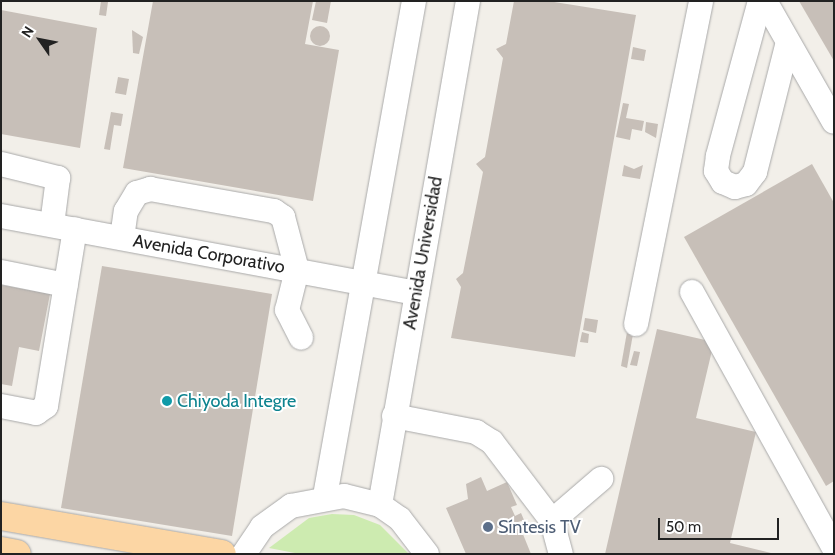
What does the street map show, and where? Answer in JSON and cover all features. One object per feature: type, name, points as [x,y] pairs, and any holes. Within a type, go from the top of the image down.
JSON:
[{"type":"main road","points":[[1,516],[222,554]]},
{"type":"main road","points":[[1,551],[17,554]]},
{"type":"street","points":[[325,496],[361,282],[414,1]]},
{"type":"street","name":"Avenida Universidad","points":[[380,506],[394,416],[468,1]]},
{"type":"street","points":[[636,324],[701,1]]},
{"type":"street","points":[[760,1],[718,156],[716,171],[723,182],[735,187],[746,184],[755,172],[788,42]]},
{"type":"street","points":[[765,1],[834,122]]},
{"type":"street","points":[[1,164],[58,178],[52,225]]},
{"type":"street","points":[[122,238],[126,211],[137,193],[150,189],[267,208],[283,217],[297,270],[287,310],[301,338]]},
{"type":"street","name":"Avenida Corporativo","points":[[1,216],[417,293]]},
{"type":"street","points":[[1,406],[36,413],[46,406],[75,229]]},
{"type":"street","points":[[1,272],[66,285]]},
{"type":"street","points":[[692,292],[834,548]]},
{"type":"street","points":[[394,416],[486,437],[552,521],[560,554]]},
{"type":"street","points":[[552,521],[602,479]]},
{"type":"street","points":[[244,554],[276,515],[325,496],[380,506],[400,519],[427,554]]},
{"type":"green space","points":[[332,514],[354,515],[380,525],[409,554],[300,554],[269,548],[309,518]]},
{"type":"building","points":[[101,1],[108,2],[106,16],[99,15]]},
{"type":"building","points":[[153,1],[313,1],[305,44],[339,50],[313,201],[123,168]]},
{"type":"building","points":[[316,1],[331,1],[327,23],[312,20]]},
{"type":"building","points":[[514,1],[548,1],[636,15],[575,357],[451,338],[461,287],[456,279],[463,273],[483,172],[476,164],[485,157],[503,58],[496,49],[506,44]]},
{"type":"building","points":[[799,1],[834,1],[834,61]]},
{"type":"building","points":[[1,10],[97,28],[80,148],[1,134]]},
{"type":"building","points":[[320,26],[327,29],[330,36],[327,43],[320,46],[313,43],[310,36],[313,29]]},
{"type":"building","points":[[132,30],[143,37],[139,54],[133,53]]},
{"type":"building","points":[[633,47],[646,50],[644,61],[631,59]]},
{"type":"building","points":[[118,77],[129,79],[126,95],[115,93]]},
{"type":"building","points":[[623,103],[629,104],[626,118],[644,121],[642,131],[632,129],[630,140],[616,137]]},
{"type":"building","points":[[111,112],[123,114],[121,126],[114,125],[110,150],[104,149]]},
{"type":"building","points":[[646,122],[658,124],[656,138],[645,132]]},
{"type":"building","points":[[812,164],[834,203],[834,481],[826,486],[684,237]]},
{"type":"building","points":[[624,165],[634,169],[643,165],[640,179],[622,176]]},
{"type":"building","name":"Chiyoda Integre","points":[[102,266],[272,294],[232,536],[61,508]]},
{"type":"building","points":[[1,285],[50,294],[39,351],[19,347],[12,386],[1,384]]},
{"type":"building","points":[[585,318],[598,320],[596,333],[583,330]]},
{"type":"building","points":[[657,329],[714,342],[696,418],[756,432],[730,543],[775,554],[605,554]]},
{"type":"building","points":[[582,332],[589,334],[588,343],[580,342]]},
{"type":"building","points":[[627,332],[633,334],[627,368],[621,366]]},
{"type":"building","points":[[634,351],[640,352],[637,366],[630,365]]},
{"type":"building","points":[[481,477],[487,491],[507,482],[517,505],[511,507],[515,516],[521,513],[524,520],[518,522],[531,554],[466,554],[446,508],[468,499],[466,484]]},
{"type":"place","name":"Chiyoda Integre","points":[[167,401]]},
{"type":"place","name":"Síntesis TV","points":[[488,527]]}]
